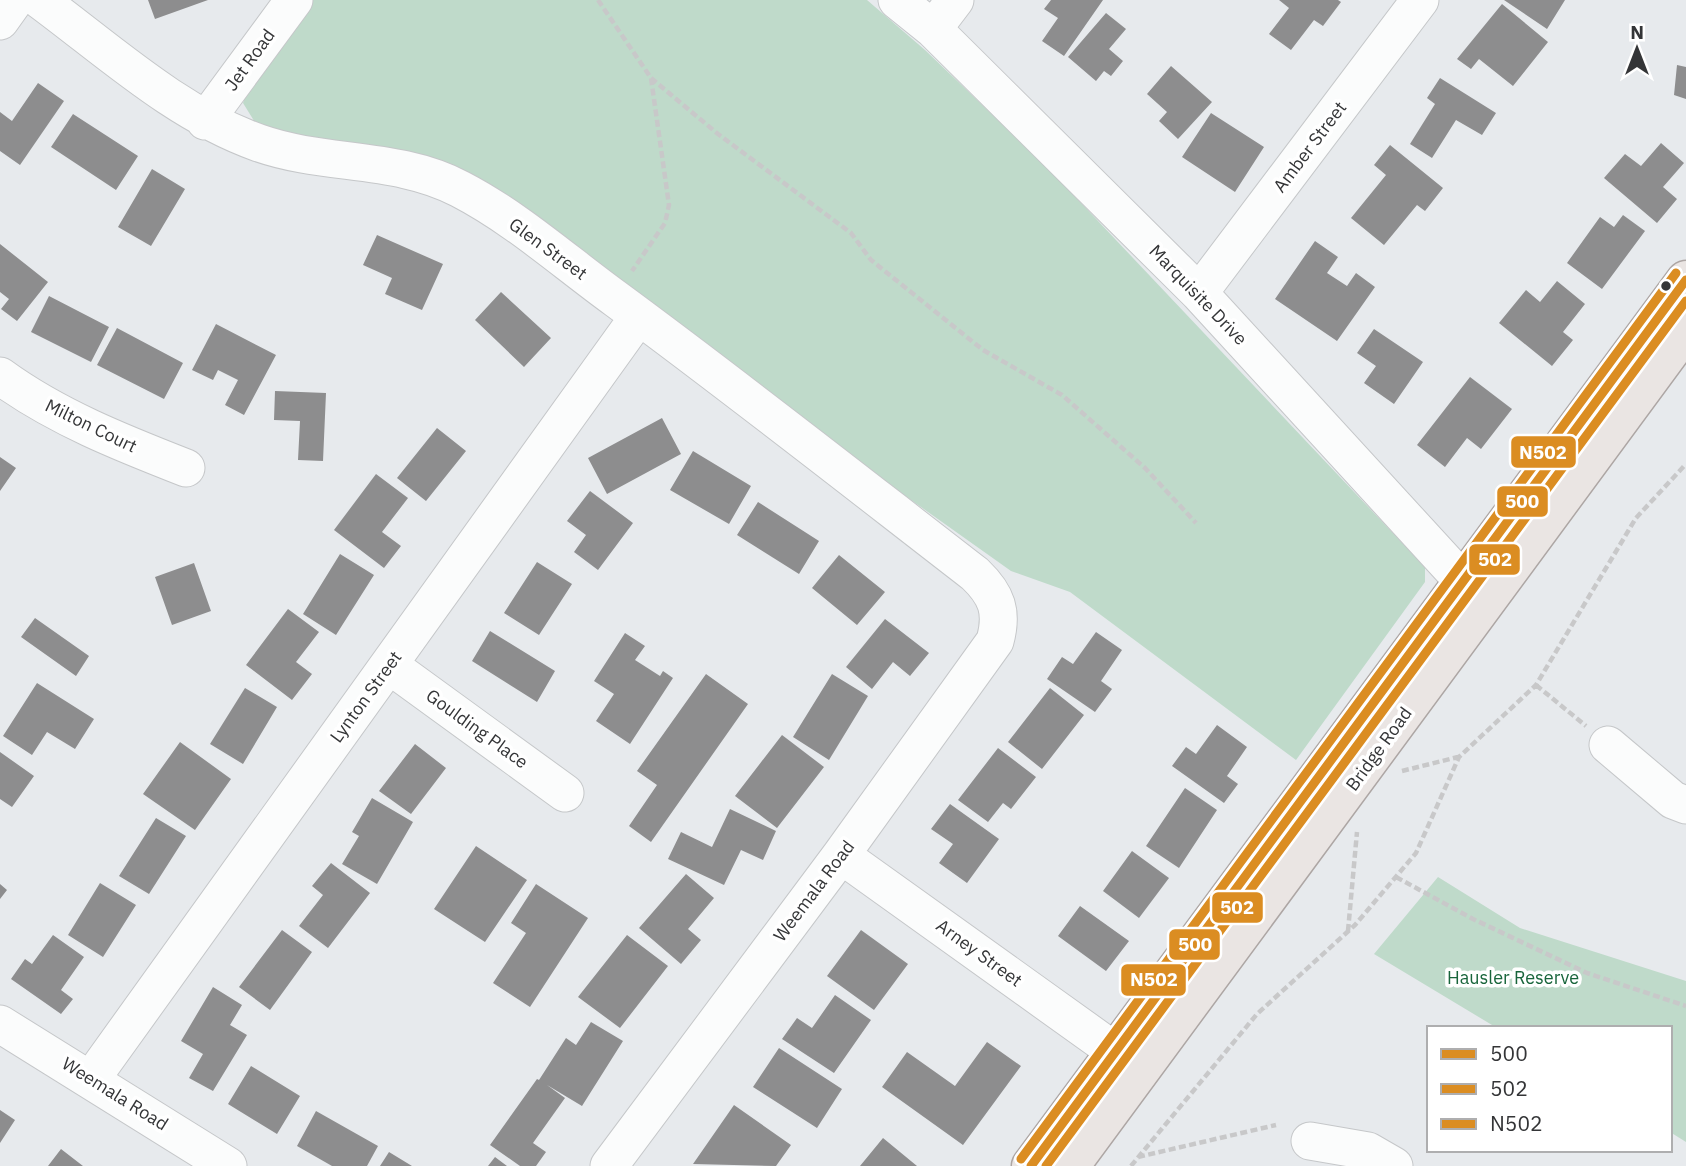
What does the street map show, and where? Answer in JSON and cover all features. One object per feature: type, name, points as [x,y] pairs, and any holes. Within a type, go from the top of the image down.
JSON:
[{"type":"main road","name":"Bridge Road","points":[[1031,1166],[1127,1063],[1475,591],[1686,280]]},
{"type":"main road","name":"Bridge Road","points":[[1475,591],[1686,330]]},
{"type":"main road","name":"Bridge Road","points":[[1070,1166],[1127,1063]]},
{"type":"street","points":[[0,21],[15,0]]},
{"type":"street","name":"Glen Street","points":[[40,0],[205,121],[261,143],[313,156],[368,162],[417,173],[458,188],[491,207],[627,307],[975,574],[986,584],[998,606]]},
{"type":"street","name":"Jet Road","points":[[205,121],[294,0]]},
{"type":"street","name":"Marquisite Drive","points":[[897,0],[933,29],[1199,293],[1475,591]]},
{"type":"street","points":[[933,29],[955,0]]},
{"type":"street","name":"Amber Street","points":[[1199,293],[1420,0]]},
{"type":"street","name":"Lynton Street","points":[[92,1079],[389,665],[627,307]]},
{"type":"street","name":"Milton Court","points":[[0,376],[23,393],[118,442],[186,468]]},
{"type":"street","name":"Weemala Road","points":[[610,1166],[841,855],[995,641],[999,625],[998,606]]},
{"type":"street","name":"Goulding Place","points":[[389,665],[565,793]]},
{"type":"street","points":[[1608,745],[1673,800],[1686,804]]},
{"type":"street","name":"Arney Street","points":[[841,855],[1127,1063]]},
{"type":"street","name":"Weemala Road","points":[[0,1024],[229,1166]]},
{"type":"street","points":[[1310,1141],[1368,1151],[1394,1166]]},
{"type":"path","points":[[598,0],[652,78],[718,134],[851,233],[871,260],[983,350],[1062,395],[1145,468],[1196,523]]},
{"type":"path","points":[[627,307],[668,212],[652,78]]},
{"type":"path","points":[[1131,1166],[1257,1014],[1348,932],[1416,853],[1459,757],[1536,685],[1636,518],[1686,464]]},
{"type":"path","points":[[1536,685],[1608,745]]},
{"type":"path","points":[[1391,774],[1459,757]]},
{"type":"path","points":[[1348,932],[1358,825]]},
{"type":"path","points":[[1396,877],[1473,919],[1587,973],[1686,1006]]},
{"type":"path","points":[[1138,1157],[1276,1125]]},
{"type":"green space","points":[[307,0],[867,0],[925,50],[1047,167],[1425,567],[1425,582],[1296,760],[1070,592],[1011,571],[434,161],[280,135],[256,124],[243,103],[256,69]]},
{"type":"green space","name":"Hausler Reserve","points":[[1438,877],[1520,928],[1686,981],[1686,1142],[1672,1133],[1672,1026],[1494,1026],[1374,954]]},
{"type":"building","points":[[148,0],[208,0],[155,19]]},
{"type":"building","points":[[1051,0],[1103,0],[1064,56],[1042,41],[1058,18],[1044,9]]},
{"type":"building","points":[[1279,0],[1341,2],[1323,26],[1314,20],[1291,50],[1269,34],[1289,8]]},
{"type":"building","points":[[1504,0],[1565,0],[1547,29]]},
{"type":"building","points":[[1502,4],[1548,42],[1513,86],[1479,59],[1471,69],[1457,59]]},
{"type":"building","points":[[1106,13],[1126,29],[1109,49],[1123,61],[1111,76],[1104,71],[1096,81],[1068,57]]},
{"type":"building","points":[[1677,65],[1686,67],[1686,99],[1674,95]]},
{"type":"building","points":[[1171,66],[1212,102],[1178,139],[1159,121],[1167,112],[1147,94]]},
{"type":"building","points":[[1440,78],[1496,113],[1482,135],[1456,120],[1432,158],[1410,144],[1435,104],[1427,98]]},
{"type":"building","points":[[38,83],[64,101],[20,165],[0,151],[0,112],[12,121]]},
{"type":"building","points":[[1211,113],[1264,147],[1235,192],[1182,157]]},
{"type":"building","points":[[73,114],[138,156],[116,190],[51,147]]},
{"type":"building","points":[[1661,143],[1684,163],[1663,187],[1677,199],[1657,223],[1604,178],[1625,154],[1641,166]]},
{"type":"building","points":[[1390,145],[1443,188],[1425,211],[1417,205],[1384,245],[1351,218],[1386,175],[1374,165]]},
{"type":"building","points":[[152,169],[185,189],[151,246],[118,227]]},
{"type":"building","points":[[1623,215],[1645,231],[1602,289],[1567,263],[1600,217],[1614,227]]},
{"type":"building","points":[[377,235],[443,264],[422,310],[385,294],[392,278],[363,265]]},
{"type":"building","points":[[1315,241],[1338,257],[1327,273],[1347,286],[1356,273],[1375,287],[1337,341],[1275,299]]},
{"type":"building","points":[[0,244],[48,282],[17,321],[1,309],[9,299],[0,292]]},
{"type":"building","points":[[1557,281],[1585,304],[1563,332],[1573,340],[1552,366],[1499,323],[1526,290],[1540,302]]},
{"type":"building","points":[[501,292],[551,338],[524,367],[475,320]]},
{"type":"building","points":[[49,296],[109,327],[91,362],[31,332]]},
{"type":"building","points":[[216,324],[276,355],[244,415],[225,405],[238,380],[218,370],[213,380],[192,370]]},
{"type":"building","points":[[117,328],[183,363],[164,399],[97,365]]},
{"type":"building","points":[[1374,329],[1423,362],[1394,404],[1364,383],[1376,366],[1357,353]]},
{"type":"building","points":[[1470,377],[1512,409],[1481,449],[1467,438],[1445,467],[1417,445]]},
{"type":"building","points":[[275,391],[326,393],[323,461],[298,460],[300,421],[274,420]]},
{"type":"building","points":[[662,418],[681,454],[607,494],[588,458]]},
{"type":"building","points":[[437,428],[466,451],[426,501],[397,478]]},
{"type":"building","points":[[693,451],[751,486],[729,524],[670,490]]},
{"type":"building","points":[[0,457],[16,468],[0,491]]},
{"type":"building","points":[[376,474],[408,498],[382,532],[401,546],[384,568],[334,530]]},
{"type":"building","points":[[590,491],[633,523],[598,570],[574,552],[586,535],[567,521]]},
{"type":"building","points":[[758,502],[819,541],[799,574],[737,535]]},
{"type":"building","points":[[340,554],[374,575],[336,635],[303,614]]},
{"type":"building","points":[[839,555],[885,592],[857,625],[812,588]]},
{"type":"building","points":[[537,562],[572,584],[539,635],[504,613]]},
{"type":"building","points":[[194,563],[211,611],[172,625],[155,577]]},
{"type":"building","points":[[288,609],[319,632],[296,662],[312,674],[292,700],[246,665]]},
{"type":"building","points":[[35,618],[89,656],[76,676],[21,637]]},
{"type":"building","points":[[885,619],[929,653],[910,676],[893,662],[872,689],[846,667]]},
{"type":"building","points":[[490,631],[555,671],[537,702],[472,661]]},
{"type":"building","points":[[1096,632],[1122,650],[1101,681],[1112,689],[1095,712],[1047,679],[1062,657],[1073,664]]},
{"type":"building","points":[[625,633],[645,646],[635,660],[660,676],[663,671],[673,678],[630,744],[596,721],[614,694],[594,681]]},
{"type":"building","points":[[706,674],[748,704],[651,842],[629,826],[657,785],[637,771]]},
{"type":"building","points":[[832,674],[868,696],[829,760],[793,737]]},
{"type":"building","points":[[37,683],[94,719],[75,749],[47,732],[32,755],[3,736]]},
{"type":"building","points":[[245,688],[277,707],[243,764],[210,744]]},
{"type":"building","points":[[1050,688],[1084,715],[1042,769],[1008,742]]},
{"type":"building","points":[[1217,725],[1247,747],[1227,776],[1238,784],[1224,803],[1172,766],[1186,747],[1196,754]]},
{"type":"building","points":[[782,735],[824,767],[777,828],[735,796]]},
{"type":"building","points":[[180,742],[231,779],[195,830],[143,794]]},
{"type":"building","points":[[415,744],[446,768],[411,814],[379,791]]},
{"type":"building","points":[[998,748],[1036,777],[1011,809],[1003,803],[988,822],[958,800]]},
{"type":"building","points":[[0,752],[34,776],[12,807],[0,799]]},
{"type":"building","points":[[1185,788],[1217,810],[1179,868],[1146,846]]},
{"type":"building","points":[[372,798],[413,822],[377,884],[342,864],[359,836],[352,832]]},
{"type":"building","points":[[950,804],[999,839],[967,883],[939,863],[953,844],[931,829]]},
{"type":"building","points":[[730,809],[776,831],[763,860],[741,850],[724,885],[668,859],[681,832],[712,847]]},
{"type":"building","points":[[156,818],[186,836],[149,894],[119,876]]},
{"type":"building","points":[[476,846],[527,880],[485,942],[434,909]]},
{"type":"building","points":[[1132,851],[1169,878],[1139,918],[1103,891]]},
{"type":"building","points":[[331,863],[370,893],[328,948],[299,926],[323,895],[312,886]]},
{"type":"building","points":[[686,874],[714,898],[688,929],[701,940],[681,964],[639,928]]},
{"type":"building","points":[[100,883],[136,905],[103,957],[68,935]]},
{"type":"building","points":[[0,884],[7,890],[0,899]]},
{"type":"building","points":[[536,884],[588,918],[530,1007],[493,983],[526,933],[511,923]]},
{"type":"building","points":[[1080,906],[1129,941],[1106,971],[1058,936]]},
{"type":"building","points":[[282,930],[312,952],[270,1010],[239,987]]},
{"type":"building","points":[[861,930],[908,964],[874,1010],[827,976]]},
{"type":"building","points":[[53,935],[84,957],[61,990],[73,999],[61,1014],[11,979],[25,959],[32,964]]},
{"type":"building","points":[[627,935],[668,966],[620,1028],[578,997]]},
{"type":"building","points":[[213,987],[242,1005],[230,1025],[247,1035],[213,1091],[189,1078],[203,1054],[181,1041]]},
{"type":"building","points":[[835,995],[871,1020],[834,1073],[782,1039],[797,1018],[812,1028]]},
{"type":"building","points":[[591,1022],[623,1041],[582,1106],[547,1085],[565,1098],[533,1143],[546,1152],[536,1166],[520,1166],[490,1145],[537,1079],[539,1080],[566,1038],[576,1045]]},
{"type":"building","points":[[987,1042],[1021,1066],[963,1145],[882,1087],[907,1052],[955,1086]]},
{"type":"building","points":[[779,1048],[842,1089],[817,1128],[753,1087]]},
{"type":"building","points":[[251,1066],[300,1096],[277,1134],[228,1104]]},
{"type":"building","points":[[734,1105],[791,1145],[776,1166],[693,1164]]},
{"type":"building","points":[[0,1110],[15,1120],[0,1143]]},
{"type":"building","points":[[316,1111],[378,1146],[367,1166],[332,1166],[297,1146]]},
{"type":"building","points":[[883,1138],[917,1166],[860,1166]]},
{"type":"building","points":[[61,1149],[83,1166],[48,1166]]},
{"type":"building","points":[[389,1152],[412,1166],[380,1166]]},
{"type":"building","points":[[495,1157],[507,1166],[488,1166]]},
{"type":"transit line","name":"N502","points":[[1021,1159],[1676,273]]},
{"type":"transit line","name":"500","points":[[1031,1166],[1686,280]]},
{"type":"transit line","name":"502","points":[[1046,1166],[1686,301]]}]
